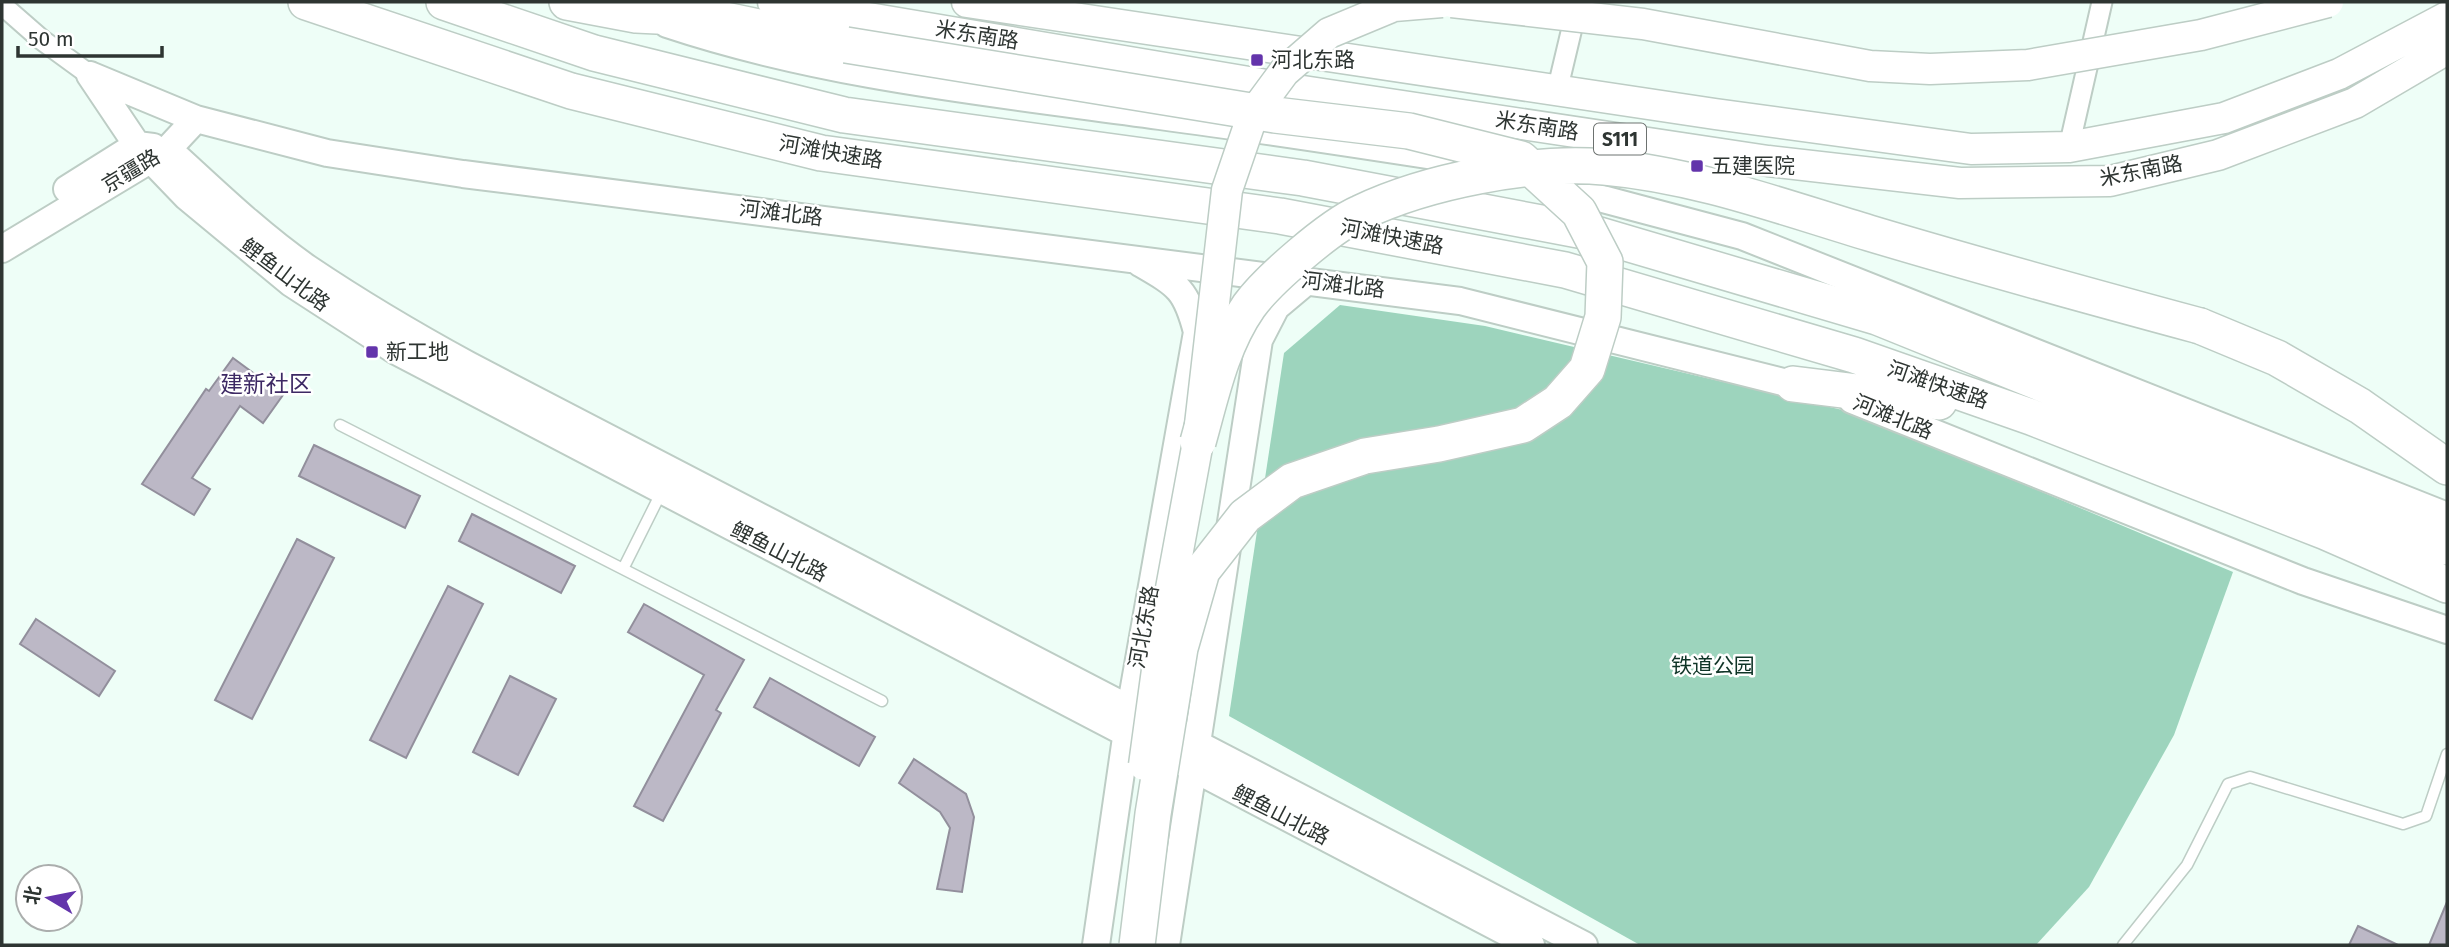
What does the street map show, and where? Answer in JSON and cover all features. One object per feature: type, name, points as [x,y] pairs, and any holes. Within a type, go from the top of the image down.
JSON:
[{"type":"highway","name":"河滩快速路","points":[[306,2],[571,91],[821,153],[1280,216],[1565,270],[1854,355],[2031,416],[2326,532],[2447,585]]},
{"type":"highway","name":"河滩快速路","points":[[443,2],[594,52],[844,115],[1303,178],[1589,232],[1877,317],[2447,547]]},
{"type":"highway","points":[[567,2],[636,15],[720,19],[846,45],[1275,115],[1409,131],[1521,159],[1579,212],[1605,262],[1603,317],[1587,369],[1558,402],[1523,425],[1439,444],[1365,456],[1292,481],[1245,516],[1202,571],[1180,648],[1153,814],[1137,945]]},
{"type":"highway","points":[[1188,438],[1221,361],[1250,306],[1305,251],[1358,213],[1410,195],[1472,179],[1544,167],[1604,167],[1703,183],[2048,286],[2200,326],[2277,358],[2360,406],[2447,467]]},
{"type":"highway","points":[[1793,384],[1885,394],[2031,416]]},
{"type":"main road","name":"米东南路","points":[[773,2],[1460,114],[1768,161],[1960,183],[2110,181],[2218,155],[2355,103],[2447,49]]},
{"type":"main road","name":"米东南路","points":[[967,2],[1557,91],[1971,149],[2069,147],[2224,118],[2340,74],[2447,17]]},
{"type":"main road","points":[[1119,945],[1188,438],[1227,190],[1253,114],[1284,72],[1329,33],[1395,6],[1442,2]]},
{"type":"main road","points":[[1452,2],[1643,24],[1870,66],[1930,69],[2028,65],[2202,35],[2328,2]]},
{"type":"street","points":[[1557,91],[1578,2]]},
{"type":"street","points":[[2069,147],[2102,2]]},
{"type":"street","points":[[2,5],[42,40],[90,75]]},
{"type":"street","points":[[636,15],[724,43],[962,91],[1160,116],[1453,159],[1742,236],[2447,516]]},
{"type":"street","name":"河滩北路","points":[[90,75],[195,119],[327,153],[463,174],[1460,300],[1846,397],[2303,581],[2447,630]]},
{"type":"street","name":"鲤鱼山北路","points":[[90,75],[152,151],[229,205],[296,259],[383,316],[666,482],[1193,755],[1584,945]]},
{"type":"street","points":[[1453,159],[1465,77]]},
{"type":"street","points":[[152,151],[195,119]]},
{"type":"street","name":"京疆路","points":[[2,229],[152,151]]},
{"type":"street","name":"京疆路","points":[[2,250],[152,151]]},
{"type":"street","name":"河北东路","points":[[1096,945],[1128,721],[1188,438],[1197,332],[1189,300],[1170,280],[1129,257]]},
{"type":"street","points":[[1166,945],[1258,340],[1276,307],[1307,281]]},
{"type":"street","points":[[1188,438],[1206,427],[1223,432],[1241,445]]},
{"type":"street","name":"鲤鱼山北路","points":[[1193,755],[1531,945]]},
{"type":"lane","points":[[340,425],[882,701]]},
{"type":"lane","points":[[623,569],[666,482]]},
{"type":"lane","points":[[2123,945],[2187,865],[2228,784],[2250,777],[2403,824],[2426,816],[2447,754]]},
{"type":"green space","name":"铁道公园","points":[[1340,305],[1485,326],[1851,412],[2233,572],[2174,735],[2089,887],[2036,945],[1640,945],[1229,716],[1284,353]]},
{"type":"building","points":[[233,358],[283,395],[263,423],[240,406],[192,478],[210,489],[194,515],[142,484],[206,389],[209,391]]},
{"type":"building","points":[[314,445],[420,496],[405,528],[299,476]]},
{"type":"building","points":[[472,514],[575,566],[561,593],[459,541]]},
{"type":"building","points":[[297,539],[334,558],[252,719],[215,700]]},
{"type":"building","points":[[448,586],[483,604],[406,758],[370,740]]},
{"type":"building","points":[[644,604],[744,660],[716,710],[721,713],[663,821],[634,806],[704,675],[628,632]]},
{"type":"building","points":[[36,619],[115,671],[99,696],[20,644]]},
{"type":"building","points":[[510,676],[556,699],[518,775],[473,752]]},
{"type":"building","points":[[770,678],[875,737],[859,766],[754,707]]},
{"type":"building","points":[[914,759],[966,794],[974,817],[962,892],[937,889],[950,828],[940,812],[899,783]]},
{"type":"building","points":[[2447,902],[2447,945],[2429,945]]},
{"type":"building","points":[[2358,926],[2398,945],[2349,945]]},
{"type":"place","name":"河北东路","points":[[1257,60]]},
{"type":"place","name":"五建医院","points":[[1697,166]]},
{"type":"place","name":"新工地","points":[[372,352]]},
{"type":"district","name":"建新社区","points":[[266,384]]}]
